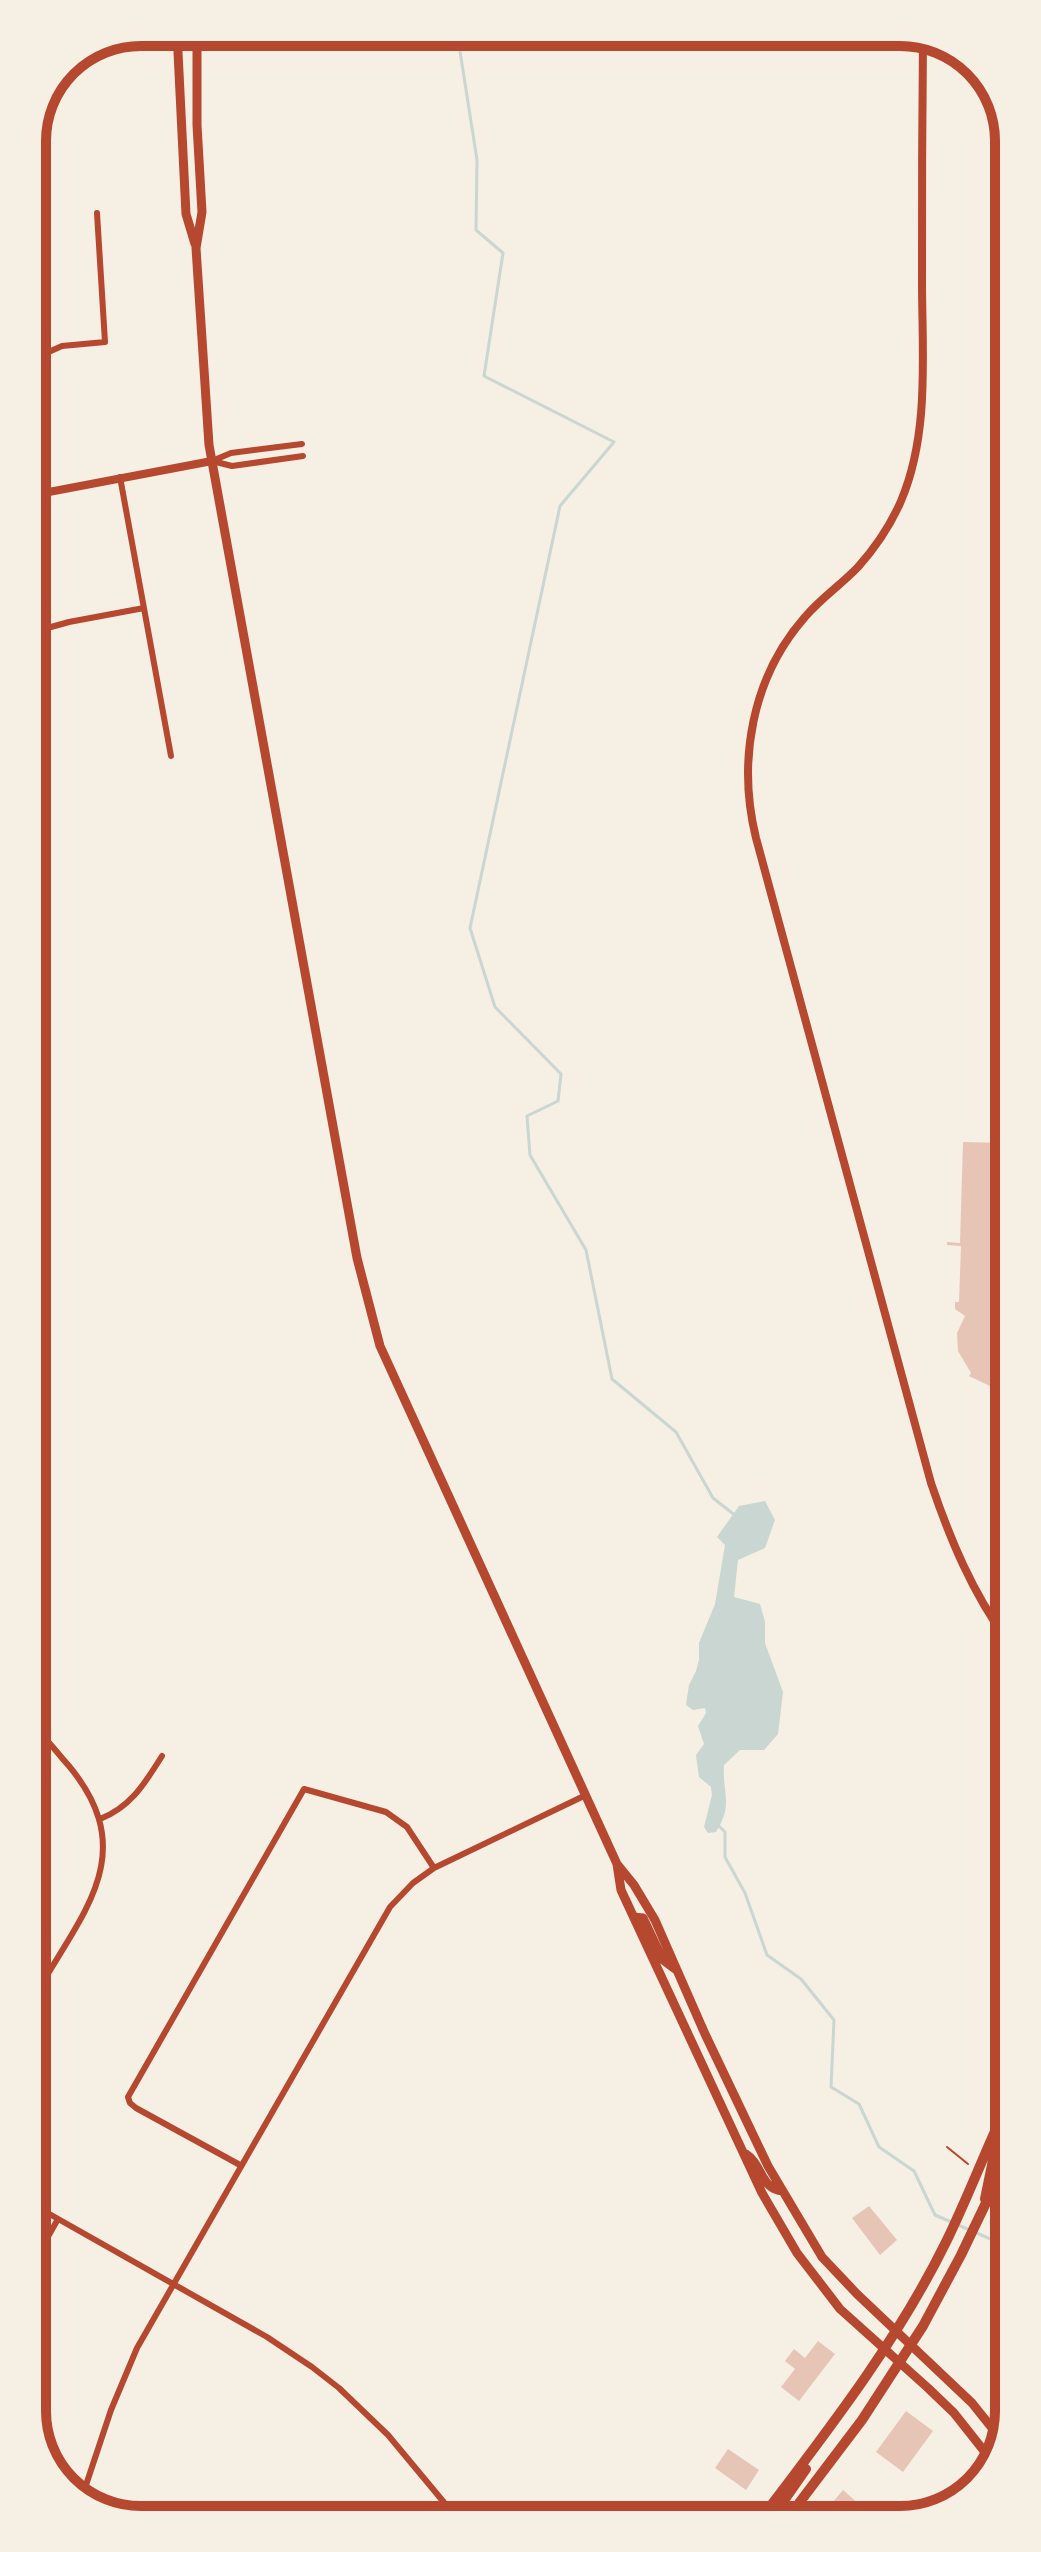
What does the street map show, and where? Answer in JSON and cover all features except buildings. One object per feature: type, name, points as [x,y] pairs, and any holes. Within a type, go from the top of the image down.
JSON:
[{"type":"main road","points":[[178,46],[186,214],[196,248],[212,461],[367,1306],[393,1379],[617,1864],[648,1909],[754,2137],[783,2191],[822,2257],[972,2403],[993,2429]]},
{"type":"main road","points":[[196,248],[202,212],[197,46]]},
{"type":"main road","points":[[617,1864],[621,1890],[743,2152],[797,2253],[840,2309],[954,2413],[985,2452]]},
{"type":"main road","points":[[634,1917],[643,1918],[663,1960],[678,1971]]},
{"type":"main road","points":[[771,2506],[814,2449],[895,2330],[946,2242],[995,2132]]},
{"type":"main road","points":[[743,2152],[754,2159],[765,2183],[777,2191],[783,2191]]},
{"type":"main road","points":[[982,2214],[995,2156]]},
{"type":"main road","points":[[798,2506],[820,2479],[901,2362],[961,2255],[995,2186]]},
{"type":"main road","points":[[780,2506],[802,2476],[814,2449]]},
{"type":"street","points":[[923,49],[922,381],[916,450],[909,479],[888,527],[858,567],[805,617],[773,664],[753,720],[747,779],[756,838],[931,1483],[957,1554],[995,1622]]},
{"type":"street","points":[[46,353],[62,346],[105,342],[97,213]]},
{"type":"street","points":[[46,492],[212,461],[231,453],[302,444]]},
{"type":"street","points":[[212,461],[232,466],[303,456]]},
{"type":"street","points":[[120,477],[171,756]]},
{"type":"street","points":[[46,628],[144,608]]},
{"type":"street","points":[[46,1741],[85,1786],[100,1819],[104,1850],[99,1880],[46,1976]]},
{"type":"street","points":[[100,1819],[137,1795],[162,1756]]},
{"type":"street","points":[[240,2165],[136,2108],[128,2097],[304,1789],[386,1812],[407,1827],[434,1868]]},
{"type":"street","points":[[85,2488],[123,2379],[173,2284],[380,1920],[401,1894],[434,1868],[586,1795]]},
{"type":"street","points":[[46,2212],[284,2348],[339,2388],[388,2435],[447,2506]]},
{"type":"street","points":[[46,2240],[58,2219]]},
{"type":"shaded area","points":[[765,1501],[775,1520],[765,1548],[738,1560],[734,1597],[760,1604],[765,1622],[765,1643],[783,1692],[778,1734],[764,1750],[740,1750],[724,1765],[725,1813],[716,1832],[708,1833],[704,1827],[711,1787],[699,1777],[696,1755],[704,1744],[698,1726],[706,1713],[705,1708],[693,1710],[686,1705],[689,1685],[699,1660],[699,1643],[715,1604],[725,1545],[717,1537],[739,1506]]},
{"type":"waterway","points":[[459,46],[477,160],[476,230],[503,253],[484,376],[614,442],[560,506],[470,928],[495,1007],[561,1074],[558,1101],[527,1116],[530,1155],[586,1250],[612,1379],[676,1432],[713,1498],[736,1516]]},
{"type":"waterway","points":[[719,1826],[725,1832],[725,1857],[745,1893],[767,1955],[801,1979],[834,2020],[831,2087],[859,2104],[879,2147],[914,2171],[935,2215],[995,2241]]}]
